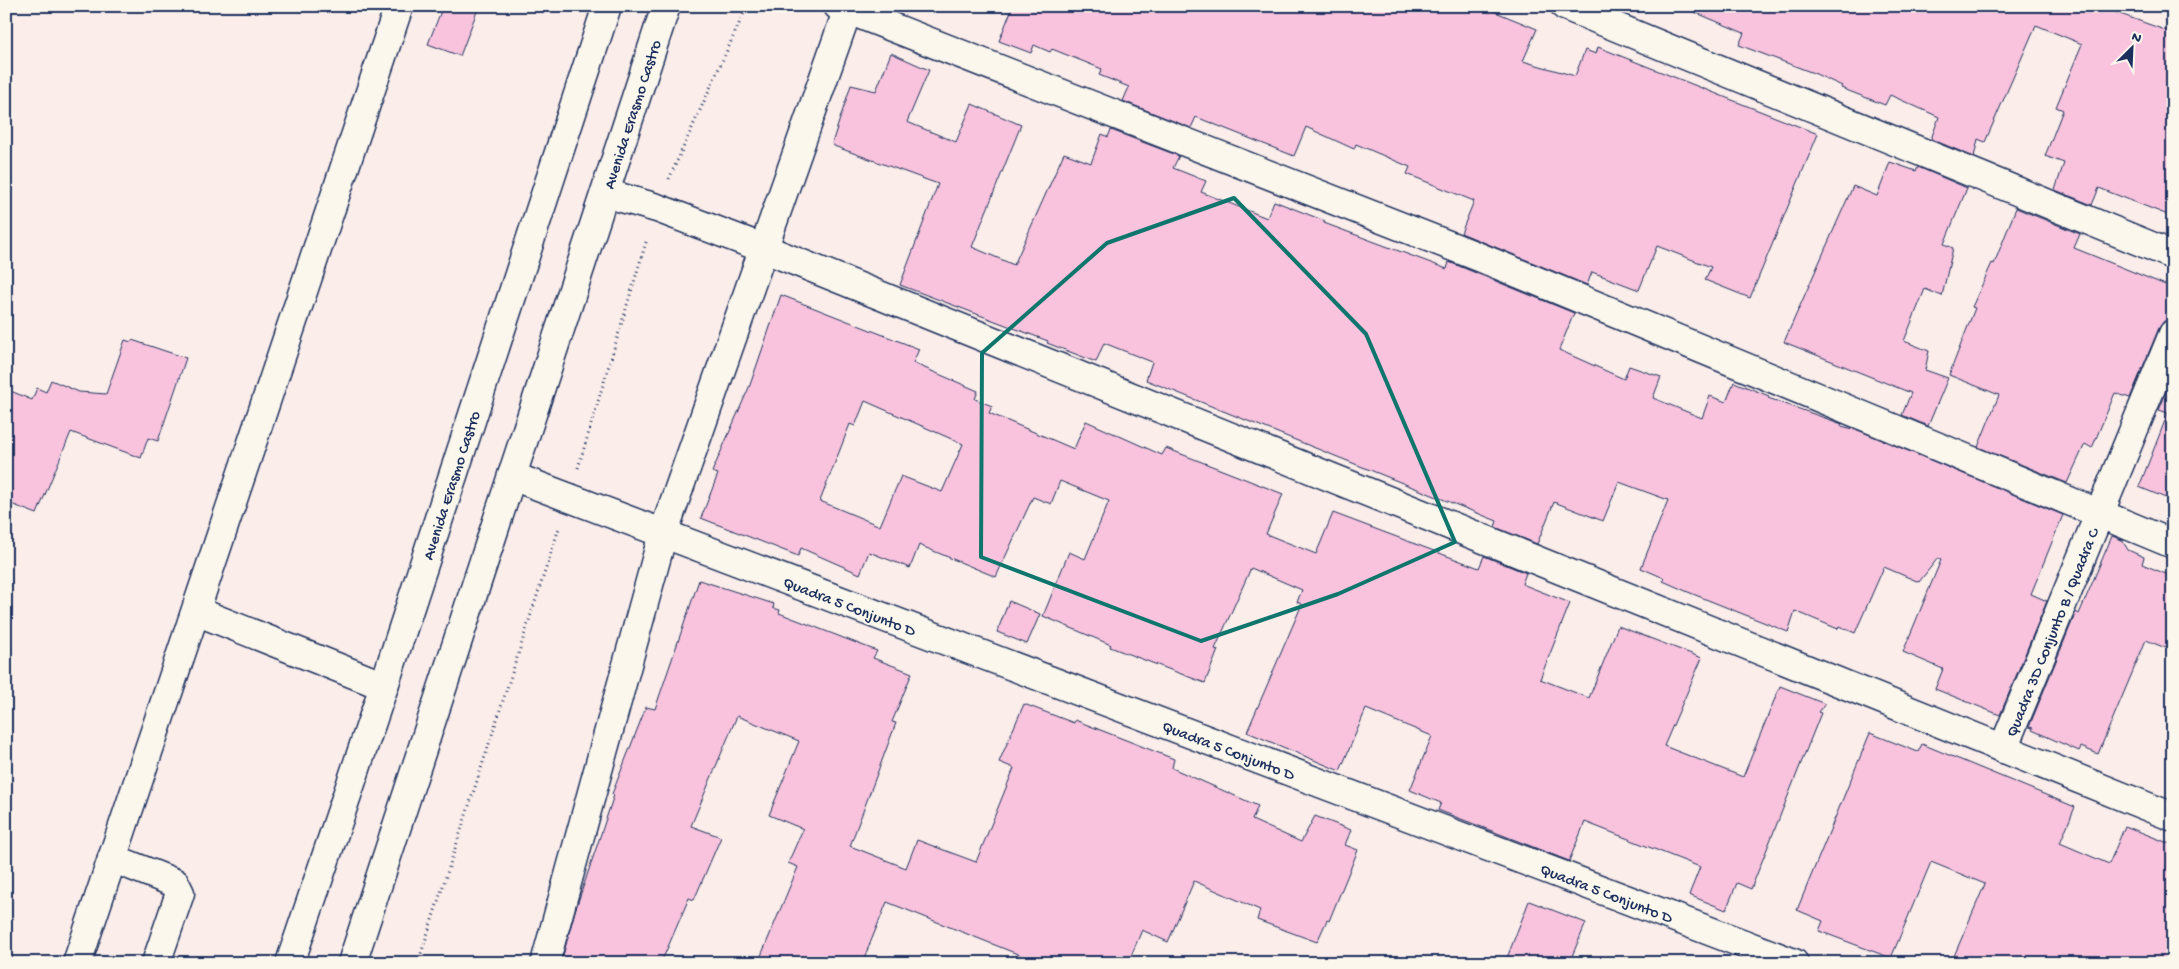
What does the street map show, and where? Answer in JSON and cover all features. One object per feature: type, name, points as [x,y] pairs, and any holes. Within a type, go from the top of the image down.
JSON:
[{"type":"street","points":[[77,963],[400,6]]},
{"type":"street","name":"Avenida Erasmo Castro","points":[[290,963],[384,686],[607,6]]},
{"type":"street","name":"Avenida Erasmo Castro","points":[[355,962],[666,6]]},
{"type":"street","points":[[1565,6],[2173,255]]},
{"type":"street","points":[[545,963],[663,534],[765,249],[845,8],[1479,257],[2173,544]]},
{"type":"street","points":[[605,193],[657,208],[765,249],[2173,817]]},
{"type":"street","name":"Quadra 3D Conjunto B / Quadra C","points":[[2003,749],[2173,334]]},
{"type":"street","name":"Quadra 5 Conjunto D","points":[[512,476],[1794,963]]},
{"type":"street","points":[[196,610],[384,686]]},
{"type":"street","points":[[112,858],[175,883],[180,893],[156,963]]},
{"type":"highlighted area","points":[[1234,198],[1366,334],[1455,542],[1338,594],[1201,641],[981,557],[982,353],[1107,243]]},
{"type":"building","points":[[443,6],[479,6],[460,56],[428,44]]},
{"type":"building","points":[[1013,6],[1481,6],[1537,29],[1523,61],[1575,76],[1585,50],[1596,54],[1598,47],[1818,134],[1750,298],[1705,280],[1711,267],[1657,246],[1639,290],[1592,272],[1587,285],[1461,233],[1474,201],[1407,174],[1410,167],[1356,144],[1354,149],[1306,127],[1294,156],[1196,117],[1191,128],[1123,101],[1129,87],[1099,75],[1102,69],[1052,49],[1050,52],[1034,45],[1031,53],[999,41]]},
{"type":"building","points":[[1680,6],[2098,6],[2173,33],[2173,217],[2099,188],[2092,205],[2055,190],[2064,163],[2045,156],[2063,110],[2056,107],[2082,44],[2036,25],[1985,142],[1978,139],[1974,157],[1931,139],[1939,117],[1890,95],[1885,105],[1841,88],[1842,86],[1816,74],[1739,45],[1744,33]]},
{"type":"building","points":[[891,53],[929,70],[907,122],[956,142],[972,104],[1021,125],[972,247],[1014,265],[1064,153],[1091,163],[1102,134],[1108,137],[1111,130],[1179,156],[1173,168],[1206,181],[1201,192],[1267,218],[1274,201],[1325,221],[1324,223],[1447,269],[1449,262],[1574,313],[1559,350],[1624,379],[1629,366],[1661,377],[1653,398],[1702,418],[1710,396],[1726,402],[1734,382],[1769,396],[1768,398],[1842,424],[1841,426],[1858,430],[2063,515],[2031,594],[2047,601],[2000,715],[1935,689],[1943,669],[1903,652],[1941,560],[1938,558],[1919,582],[1884,567],[1855,633],[1839,626],[1838,629],[1795,611],[1788,632],[1688,592],[1663,581],[1664,578],[1641,568],[1668,500],[1619,482],[1603,521],[1554,502],[1537,544],[1495,527],[1497,521],[1146,380],[1152,362],[1104,343],[1096,362],[1047,343],[1048,341],[900,285],[938,184],[834,146],[832,143],[851,85],[876,91]]},
{"type":"building","points":[[1890,162],[1916,171],[1918,167],[1967,188],[1944,244],[1953,248],[1942,296],[1925,289],[1904,341],[1929,351],[1925,370],[1948,378],[1928,426],[1902,415],[1911,393],[1784,342],[1853,186],[1877,196]]},
{"type":"building","points":[[2016,208],[2080,234],[2074,248],[2173,288],[2173,319],[2164,321],[2159,328],[2130,398],[2115,393],[2092,448],[2085,444],[2067,483],[1978,447],[1999,395],[1949,375],[1975,308],[1972,307],[1992,263],[1994,264]]},
{"type":"building","points":[[781,295],[919,349],[913,363],[978,391],[975,399],[992,406],[989,413],[1074,449],[1086,421],[1162,455],[1166,448],[1283,494],[1266,534],[1316,554],[1333,513],[1479,568],[1484,556],[1526,573],[1522,584],[1570,603],[1540,679],[1589,698],[1618,626],[1702,658],[1664,746],[1743,777],[1780,686],[1825,704],[1819,712],[1821,713],[1751,889],[1737,883],[1726,910],[1689,895],[1700,867],[1585,822],[1569,861],[1438,810],[1441,803],[1410,790],[1432,736],[1366,709],[1340,771],[1247,732],[1302,604],[1297,602],[1302,590],[1251,568],[1215,649],[1218,650],[1205,683],[1110,647],[1111,645],[1043,616],[1069,552],[1085,559],[1109,501],[1060,481],[1051,504],[1033,497],[996,577],[919,545],[910,568],[869,552],[860,574],[801,548],[798,556],[701,518],[718,474],[712,472],[750,385]],"holes":[[[865,401],[963,444],[942,492],[901,476],[880,526],[820,501],[850,424],[855,426]]]},
{"type":"building","points":[[125,340],[131,342],[132,340],[186,358],[158,441],[148,438],[141,458],[71,432],[37,514],[6,502],[6,389],[32,400],[37,388],[46,392],[51,380],[79,392],[106,394]]},
{"type":"building","points":[[2173,376],[2173,501],[2139,487],[2168,413],[2159,410]]},
{"type":"building","points":[[2112,536],[2122,540],[2128,550],[2144,557],[2142,564],[2173,577],[2173,651],[2146,640],[2098,754],[2081,747],[2079,751],[2029,727],[2076,612],[2079,614]]},
{"type":"building","points":[[699,580],[774,604],[773,608],[780,610],[779,613],[877,651],[873,658],[912,673],[892,722],[896,723],[850,846],[906,868],[917,840],[976,862],[1014,768],[999,762],[1024,704],[1074,723],[1075,720],[1174,759],[1172,768],[1258,806],[1252,820],[1301,842],[1315,816],[1351,830],[1345,845],[1358,850],[1329,921],[1327,920],[1317,942],[1257,920],[1260,910],[1194,881],[1168,942],[1142,930],[1128,963],[1040,963],[887,902],[862,963],[758,963],[798,867],[788,863],[803,829],[769,815],[799,741],[737,716],[691,826],[721,837],[694,900],[689,898],[661,963],[561,963],[575,911],[614,795],[612,794],[646,707],[655,709]]},
{"type":"building","points":[[1009,601],[1040,614],[1027,644],[997,632]]},
{"type":"building","points":[[1870,733],[1918,752],[1922,744],[2075,807],[2060,843],[2109,864],[2125,826],[2173,845],[2173,963],[1951,963],[1985,884],[1931,862],[1891,958],[1819,931],[1823,921],[1797,910]]},
{"type":"building","points":[[1529,901],[1586,923],[1569,963],[1505,963]]}]
